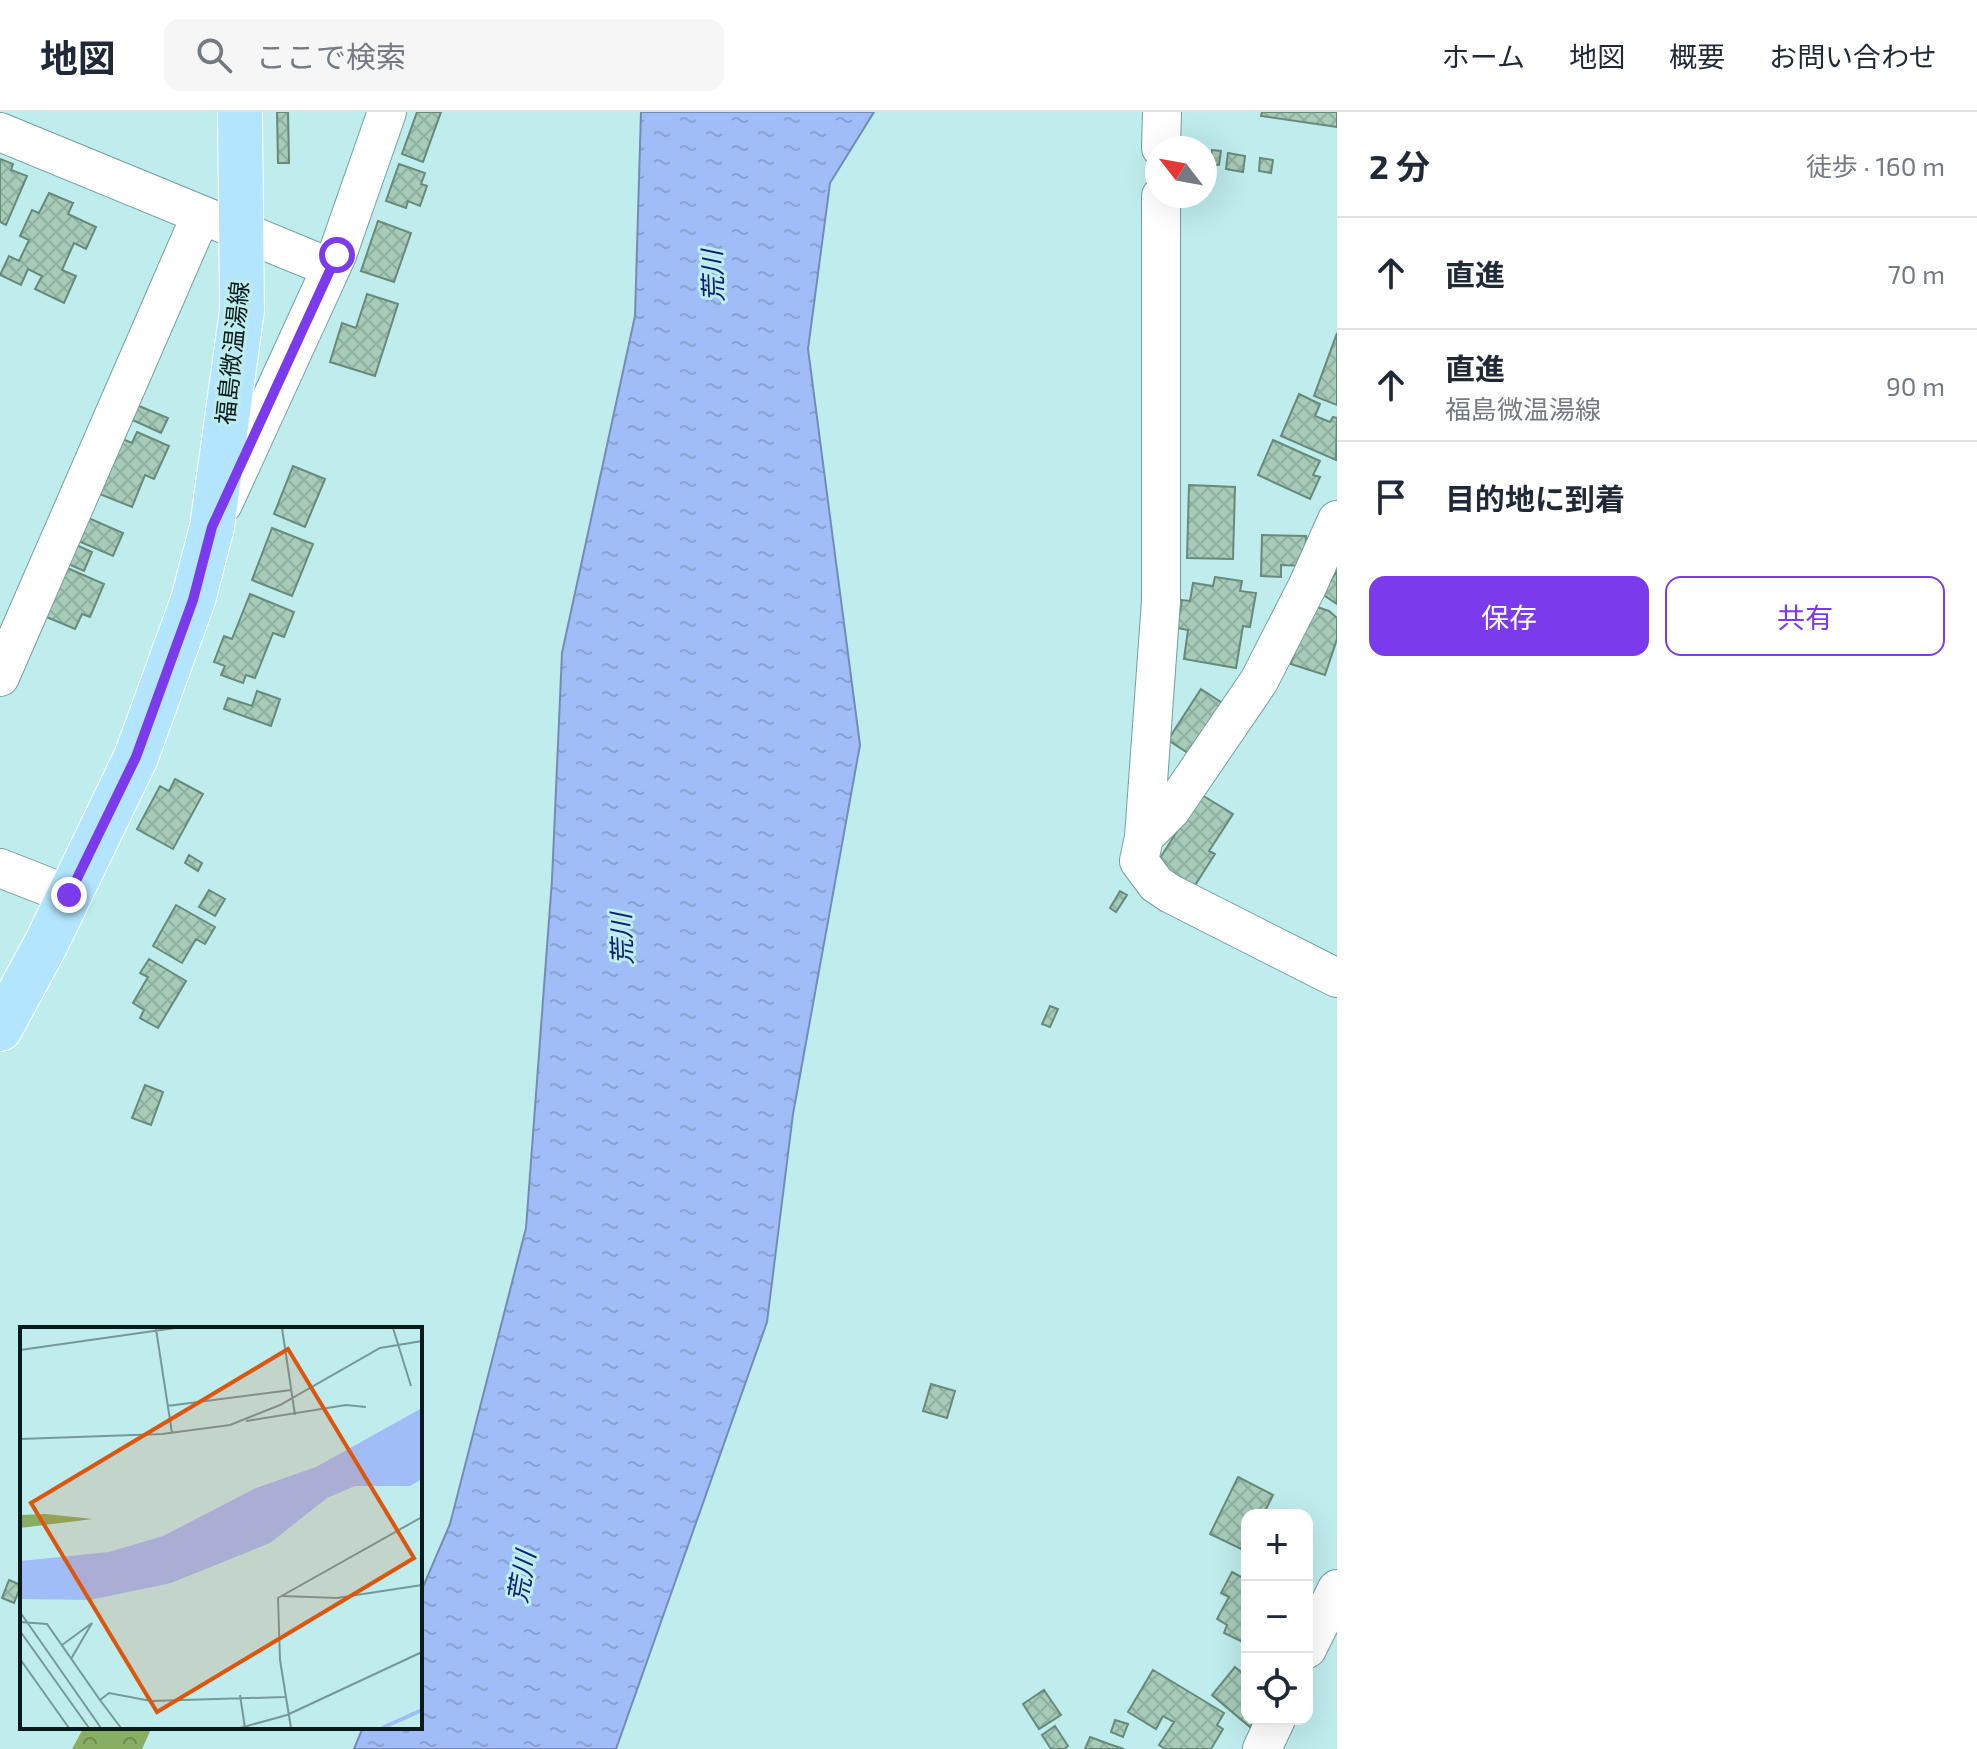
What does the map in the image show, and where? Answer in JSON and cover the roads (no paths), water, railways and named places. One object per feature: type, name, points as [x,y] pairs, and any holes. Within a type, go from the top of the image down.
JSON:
[{"type":"main road","name":"福島微温湯線","points":[[0,1029],[47,942],[136,757],[193,600],[212,527],[242,310],[240,112]]},
{"type":"street","points":[[212,527],[331,268],[387,112]]},
{"type":"street","points":[[1161,136],[1162,112]]},
{"type":"street","points":[[0,132],[331,268]]},
{"type":"street","points":[[1161,208],[1161,601],[1144,837],[1139,861],[1156,884],[1171,894],[1337,978]]},
{"type":"street","points":[[0,677],[201,215]]},
{"type":"street","points":[[1144,837],[1171,810],[1259,681],[1337,520]]},
{"type":"street","points":[[0,868],[69,895]]},
{"type":"street","points":[[1313,1637],[1337,1589]]},
{"type":"street","points":[[1262,1749],[1273,1725]]},
{"type":"water","name":"荒川","points":[[641,112],[874,112],[830,183],[808,349],[860,745],[793,1114],[767,1322],[616,1749],[354,1749],[362,1729],[422,1729],[422,1589],[450,1524],[526,1228],[552,880],[562,653],[635,316]]}]
